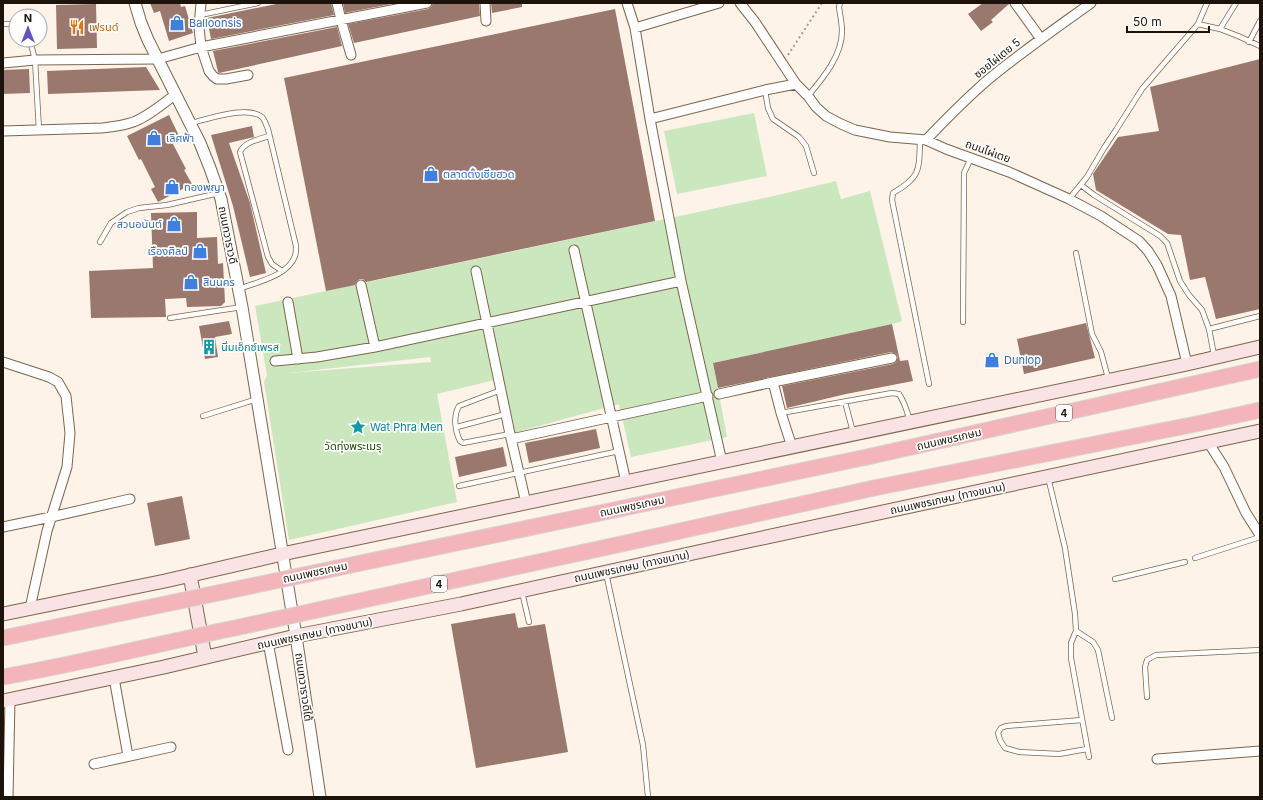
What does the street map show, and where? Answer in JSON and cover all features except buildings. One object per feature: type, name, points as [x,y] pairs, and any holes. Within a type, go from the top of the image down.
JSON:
[{"type":"highway","name":"ถนนเพชรเกษม","points":[[3,638],[867,457],[1260,369]]},
{"type":"highway","name":"4","points":[[3,677],[52,668],[384,596],[874,488],[1260,410]]},
{"type":"main road","name":"4","points":[[3,614],[1187,364],[1260,347]]},
{"type":"main road","name":"ถนนเพชรเกษม (ทางขนาน)","points":[[7,700],[114,678],[268,642],[461,604],[1260,431]]},
{"type":"main road","points":[[190,575],[205,657]]},
{"type":"street","name":"ถนนทวาราวดี","points":[[135,3],[141,23],[190,124],[210,168],[219,193],[239,289],[282,554]]},
{"type":"street","points":[[201,3],[199,27],[201,47],[209,71],[217,79],[248,75]]},
{"type":"street","points":[[337,3],[351,55]]},
{"type":"street","points":[[3,62],[35,60],[158,59],[201,47],[427,3]]},
{"type":"street","points":[[484,3],[486,21]]},
{"type":"street","points":[[628,3],[635,28],[650,118],[681,281],[722,462]]},
{"type":"street","points":[[635,28],[719,3]]},
{"type":"street","name":"ถนนไผ่เตย","points":[[740,3],[783,62],[796,84],[826,116],[855,130],[890,138],[923,140],[1009,172],[1101,216],[1139,241],[1157,264],[1171,296],[1187,364]]},
{"type":"street","points":[[1015,3],[1041,39]]},
{"type":"street","name":"ซอยไผ่เตย 5","points":[[923,140],[983,84],[1091,3]]},
{"type":"street","points":[[650,118],[796,84]]},
{"type":"street","points":[[3,131],[102,128],[131,123],[154,110],[175,95]]},
{"type":"street","points":[[574,250],[626,482]]},
{"type":"street","points":[[476,270],[526,503]]},
{"type":"street","points":[[275,362],[375,347],[681,281]]},
{"type":"street","points":[[361,285],[375,347]]},
{"type":"street","points":[[288,302],[298,359]]},
{"type":"street","points":[[719,394],[892,358]]},
{"type":"street","points":[[3,362],[53,379],[58,382],[66,396],[70,433],[67,467],[47,531],[30,608]]},
{"type":"street","points":[[773,382],[792,447]]},
{"type":"street","points":[[511,436],[611,417],[708,396]]},
{"type":"street","points":[[1208,442],[1224,467],[1246,513],[1260,536]]},
{"type":"street","points":[[3,526],[51,518],[130,499]]},
{"type":"street","name":"ถนนทวาราวดีใต้","points":[[282,554],[320,797]]},
{"type":"street","points":[[268,642],[288,750]]},
{"type":"street","points":[[114,678],[128,756]]},
{"type":"street","points":[[7,700],[8,797]]},
{"type":"street","points":[[94,764],[171,747]]},
{"type":"street","points":[[1157,760],[1260,751]]},
{"type":"lane","points":[[200,15],[258,3]]},
{"type":"lane","points":[[808,96],[824,76],[840,46],[842,32],[839,7],[840,3]]},
{"type":"lane","points":[[1069,200],[1087,177],[1142,89],[1198,24],[1207,3]]},
{"type":"lane","points":[[1220,29],[1236,3]]},
{"type":"lane","points":[[1249,42],[1260,21]]},
{"type":"lane","points":[[1198,24],[1220,29],[1260,46]]},
{"type":"lane","points":[[32,48],[35,60],[39,130]]},
{"type":"lane","points":[[765,90],[768,108],[773,119],[799,138],[806,146],[814,173]]},
{"type":"lane","points":[[190,124],[240,112],[255,113],[264,118],[296,246],[295,256],[289,266],[279,274],[239,289]]},
{"type":"lane","points":[[269,136],[242,147],[240,152],[268,257],[272,264],[282,271]]},
{"type":"lane","points":[[923,140],[916,176],[910,182],[893,193],[892,200],[929,384]]},
{"type":"lane","points":[[963,322],[964,173],[971,158]]},
{"type":"lane","points":[[1081,185],[1094,195],[1160,236],[1167,243],[1180,282],[1202,310],[1209,329],[1215,357]]},
{"type":"lane","points":[[100,242],[111,223],[127,212],[139,208],[167,206],[219,193]]},
{"type":"lane","points":[[1076,253],[1092,334],[1101,352],[1108,380]]},
{"type":"lane","points":[[170,318],[242,307]]},
{"type":"lane","points":[[1209,329],[1260,316]]},
{"type":"lane","points":[[501,390],[459,406],[456,411],[455,418],[458,438],[463,443],[511,436]]},
{"type":"lane","points":[[781,413],[892,393],[899,394],[906,406],[910,422]]},
{"type":"lane","points":[[203,416],[257,399]]},
{"type":"lane","points":[[845,402],[854,434]]},
{"type":"lane","points":[[457,427],[506,414]]},
{"type":"lane","points":[[459,486],[619,451]]},
{"type":"lane","points":[[1048,477],[1065,548],[1076,614],[1076,631],[1071,643],[1071,658],[1089,757]]},
{"type":"lane","points":[[1195,558],[1260,536]]},
{"type":"lane","points":[[1115,579],[1185,562]]},
{"type":"lane","points":[[606,572],[643,745],[648,797]]},
{"type":"lane","points":[[522,590],[529,622]]},
{"type":"lane","points":[[1076,631],[1093,642],[1098,650],[1112,718]]},
{"type":"lane","points":[[1147,697],[1145,667],[1147,660],[1156,654],[1260,650]]},
{"type":"lane","points":[[1082,720],[1006,726],[1001,728],[998,733],[1005,748],[1019,752],[1058,754],[1087,749]]},
{"type":"path","points":[[783,62],[822,3]]},
{"type":"green space","points":[[754,113],[767,176],[677,194],[664,131]]},
{"type":"green space","name":"วัดทุ่งพระเมรุ","points":[[836,181],[841,199],[870,191],[902,321],[713,363],[727,437],[631,457],[619,404],[510,434],[499,379],[437,394],[457,502],[289,540],[264,382],[267,375],[255,306],[774,196]],"holes":[[[430,357],[431,362],[289,373]]]},
{"type":"place","name":"Balloonsis","points":[[177,23]]},
{"type":"place","name":"เฟรนด์","points":[[77,27]]},
{"type":"place","name":"เลิศฟ้า","points":[[154,138]]},
{"type":"place","name":"ตลาดตั้งเซียฮวด","points":[[431,174]]},
{"type":"place","name":"ทองพญา","points":[[172,187]]},
{"type":"place","name":"สวนอนันต์","points":[[174,224]]},
{"type":"place","name":"เรืองศิลป์","points":[[200,251]]},
{"type":"place","name":"สินนคร","points":[[191,282]]},
{"type":"place","name":"นิ่มเอ็กซ์เพรส","points":[[209,347]]},
{"type":"place","name":"Dunlop","points":[[992,360]]},
{"type":"place","name":"Wat Phra Men","points":[[358,427]]}]
